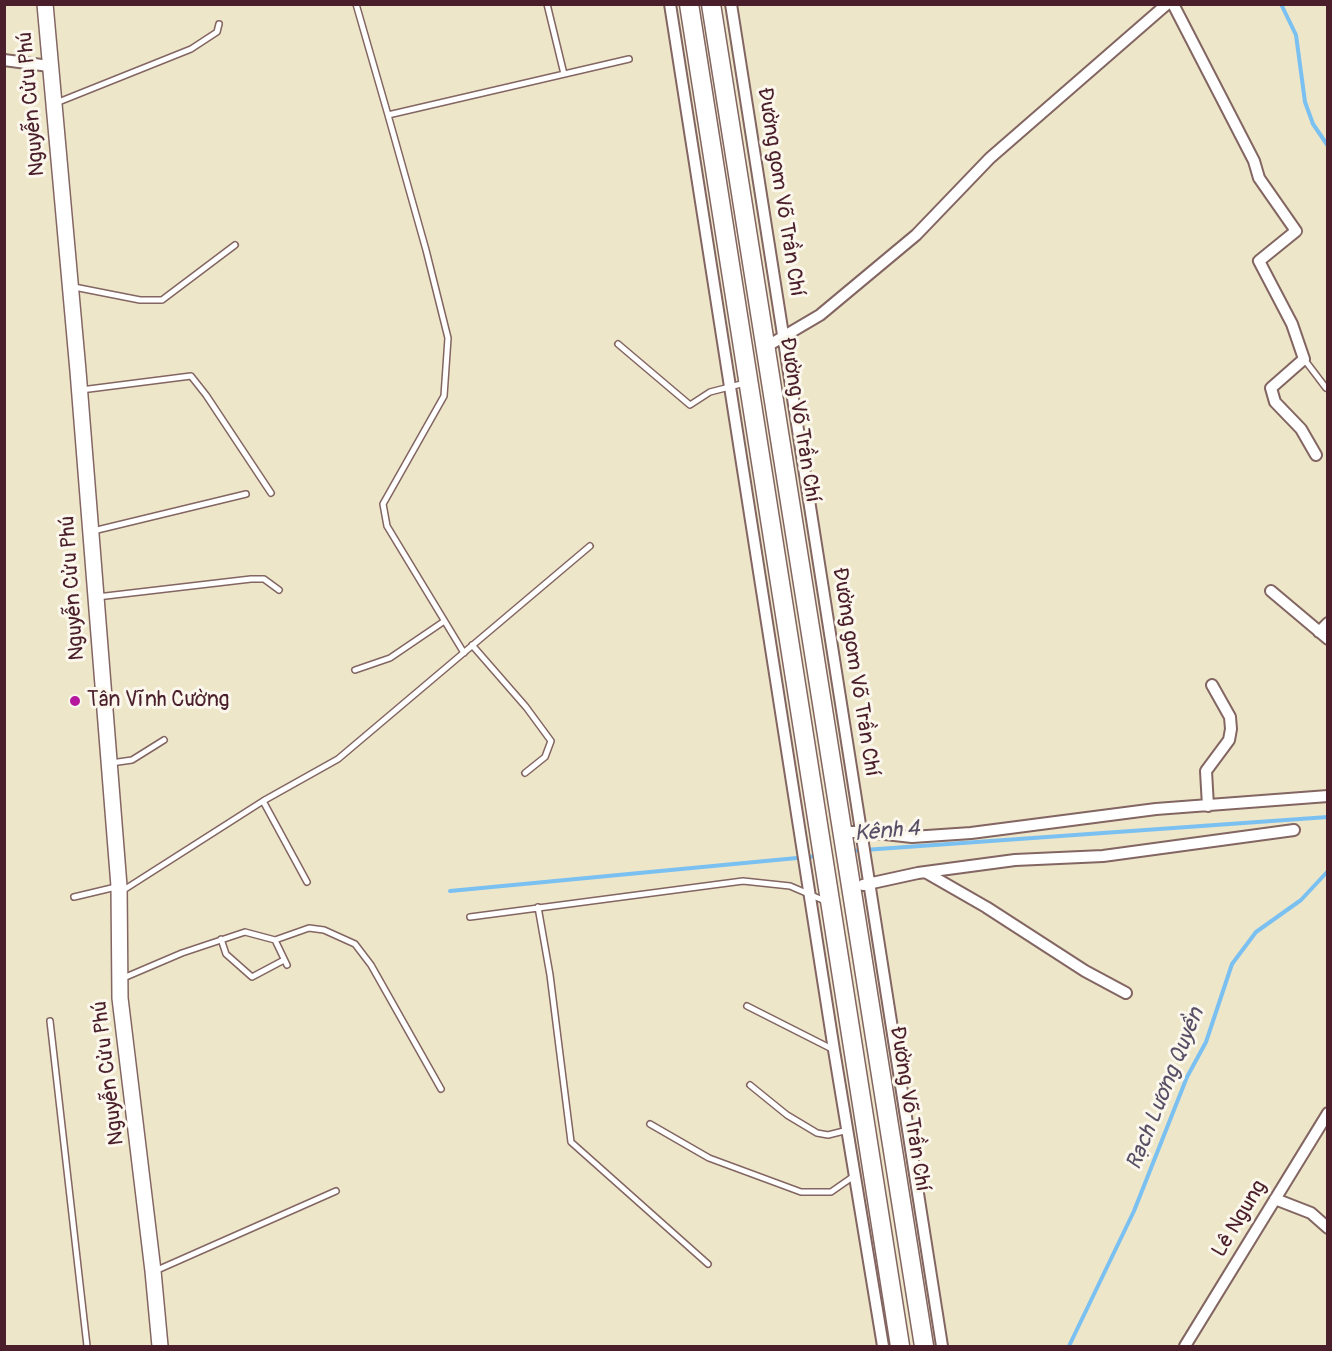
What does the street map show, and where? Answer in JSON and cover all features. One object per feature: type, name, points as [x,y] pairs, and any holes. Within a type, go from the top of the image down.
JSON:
[{"type":"highway","name":"Đường Võ Trần Chí","points":[[689,4],[816,825],[830,902]]},
{"type":"highway","name":"Đường Võ Trần Chí","points":[[711,4],[764,348],[857,883],[924,1347]]},
{"type":"highway","points":[[830,902],[900,1347]]},
{"type":"main road","name":"Nguyễn Cửu Phú","points":[[45,4],[119,890],[119,980],[160,1347]]},
{"type":"street","points":[[670,4],[834,1050],[883,1347]]},
{"type":"street","name":"Đường gom Võ Trần Chí","points":[[731,4],[783,337],[849,836]]},
{"type":"street","points":[[764,348],[820,315],[916,235],[990,158],[1167,4]]},
{"type":"street","points":[[1173,4],[1254,161],[1259,178],[1296,231],[1259,261],[1292,324],[1304,359],[1271,388],[1275,402],[1301,429],[1316,455]]},
{"type":"street","points":[[4,60],[49,66]]},
{"type":"street","points":[[1271,591],[1323,636],[1328,623]]},
{"type":"street","points":[[1208,806],[1206,771],[1229,740],[1231,729],[1230,717],[1212,685]]},
{"type":"street","points":[[849,836],[912,837],[971,833],[1156,809],[1328,796]]},
{"type":"street","points":[[942,1347],[857,883],[1042,857],[1103,855],[1294,830]]},
{"type":"street","points":[[925,872],[986,907],[1085,971],[1126,993]]},
{"type":"street","name":"Lê Ngung","points":[[1185,1347],[1275,1199],[1323,1131],[1328,1113]]},
{"type":"street","points":[[1275,1199],[1311,1213],[1328,1228]]},
{"type":"lane","points":[[356,4],[426,249],[448,338],[444,396],[383,504],[387,526],[443,622],[464,653]]},
{"type":"lane","points":[[547,4],[564,74]]},
{"type":"lane","points":[[52,104],[191,49],[218,32],[219,24]]},
{"type":"lane","points":[[388,115],[629,59]]},
{"type":"lane","points":[[70,287],[140,300],[162,300],[235,245]]},
{"type":"lane","points":[[618,344],[690,405],[710,392],[749,382]]},
{"type":"lane","points":[[1304,359],[1326,388]]},
{"type":"lane","points":[[79,391],[191,376],[206,394],[271,493]]},
{"type":"lane","points":[[90,532],[246,494]]},
{"type":"lane","points":[[74,897],[119,890],[263,801],[338,759],[590,546]]},
{"type":"lane","points":[[95,597],[251,579],[264,579],[279,590]]},
{"type":"lane","points":[[355,670],[390,658],[443,622]]},
{"type":"lane","points":[[472,645],[526,707],[551,741],[545,757],[525,773]]},
{"type":"lane","points":[[108,764],[132,760],[164,740]]},
{"type":"lane","points":[[263,801],[307,882]]},
{"type":"lane","points":[[470,917],[743,881],[790,886],[830,902]]},
{"type":"lane","points":[[538,908],[550,975],[571,1142],[708,1264]]},
{"type":"lane","points":[[119,980],[221,939],[245,932],[274,940],[309,928],[324,930],[355,944],[371,965],[441,1089]]},
{"type":"lane","points":[[221,939],[226,954],[252,977],[285,962],[274,940]]},
{"type":"lane","points":[[747,1006],[834,1050]]},
{"type":"lane","points":[[50,1021],[87,1347]]},
{"type":"lane","points":[[750,1085],[787,1114],[817,1133],[828,1135],[848,1130]]},
{"type":"lane","points":[[650,1124],[709,1158],[801,1192],[831,1192],[855,1175]]},
{"type":"lane","points":[[153,1271],[336,1191]]},
{"type":"waterway","name":"Rạch Lương Quyền","points":[[1281,4],[1296,35],[1305,102],[1313,124],[1328,146]]},
{"type":"waterway","name":"Kênh 4","points":[[850,851],[1328,817]]},
{"type":"waterway","name":"Kênh 4","points":[[450,891],[818,856]]},
{"type":"waterway","name":"Rạch Lương Quyền","points":[[1069,1346],[1134,1211],[1187,1077],[1206,1042],[1232,964],[1256,932],[1301,900],[1328,871]]},
{"type":"place","name":"Tân Vĩnh Cường","points":[[75,701]]}]
